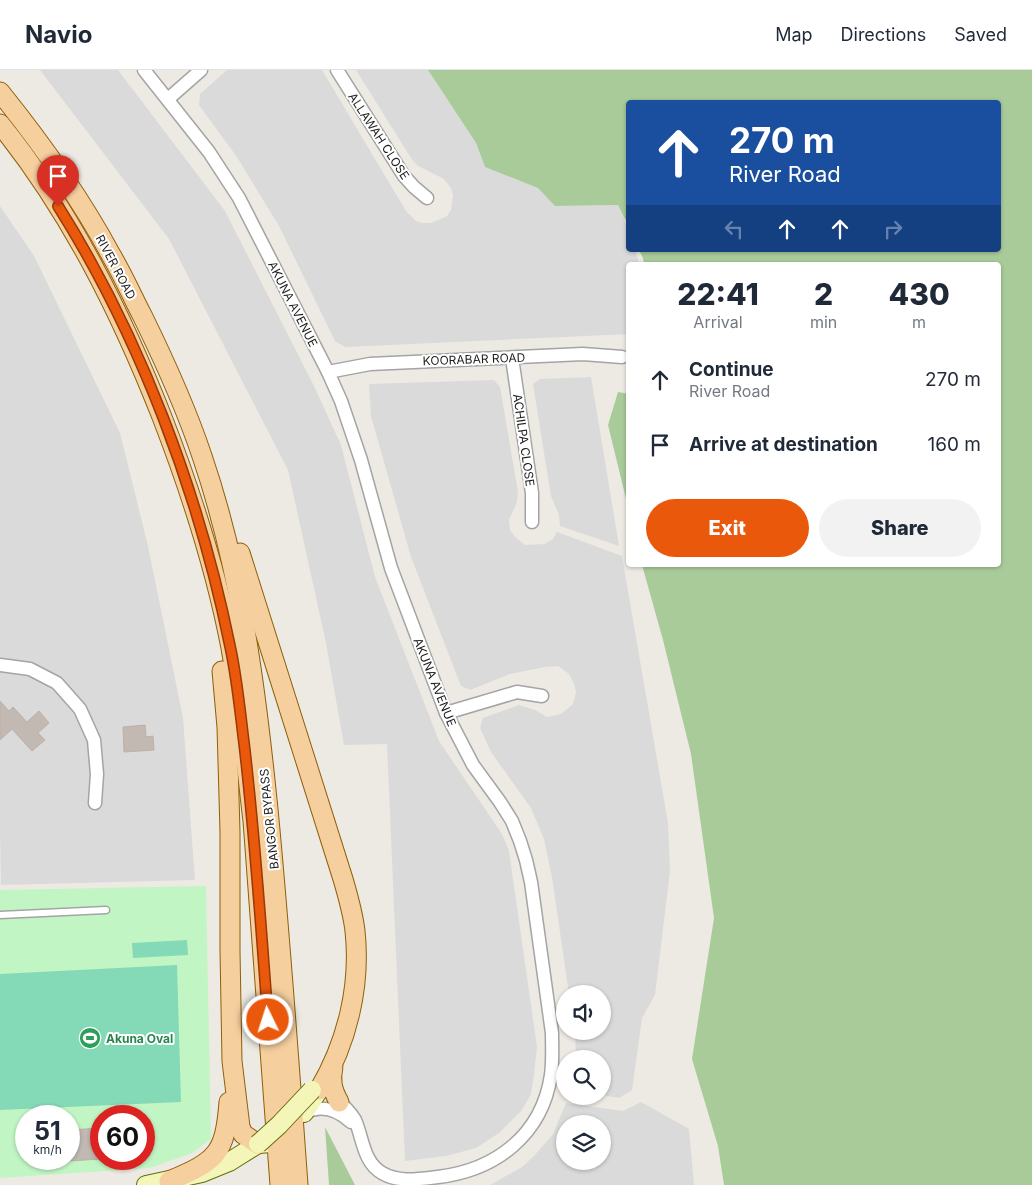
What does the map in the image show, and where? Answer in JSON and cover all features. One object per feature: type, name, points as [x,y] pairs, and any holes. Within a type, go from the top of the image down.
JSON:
[{"type":"main road","name":"RIVER ROAD","points":[[0,92],[76,196],[112,255],[162,356],[186,410],[203,459]]},
{"type":"main road","name":"RIVER ROAD","points":[[0,124],[58,206],[103,283],[137,356],[190,496]]},
{"type":"main road","points":[[203,459],[215,482],[230,519],[343,879],[352,914],[356,943],[353,993],[344,1037],[335,1061],[331,1080],[338,1102]]},
{"type":"main road","name":"BANGOR BYPASS","points":[[203,459],[234,572],[259,718],[274,865],[298,1185]]},
{"type":"main road","points":[[190,496],[214,622],[225,700],[230,832],[232,1061],[238,1123],[243,1134],[260,1146]]},
{"type":"main road","name":"BANGOR BYPASS","points":[[190,496],[219,599],[238,695],[253,820],[280,1185]]},
{"type":"main road","points":[[169,1181],[205,1164],[217,1154],[227,1125],[232,1061]]},
{"type":"main road","points":[[200,1185],[228,1173],[312,1101],[335,1061]]},
{"type":"main road","points":[[146,1185],[169,1181],[212,1169],[229,1162],[260,1146],[279,1125],[312,1101]]},
{"type":"street","name":"AKUNA AVENUE","points":[[144,70],[208,152],[239,198],[328,372],[344,409],[358,451],[391,568],[446,712],[473,765],[512,820],[526,860],[551,1025],[552,1055],[551,1075],[547,1092],[532,1124],[522,1138],[510,1149],[482,1166],[452,1180],[398,1179],[378,1171],[371,1162],[351,1114],[338,1102],[312,1101]]},
{"type":"street","points":[[168,99],[201,70]]},
{"type":"street","name":"ALLAWAH CLOSE","points":[[337,70],[404,176],[426,198]]},
{"type":"street","name":"KOORABAR ROAD","points":[[328,372],[370,364],[583,354],[622,357]]},
{"type":"street","name":"ACHILPA CLOSE","points":[[512,358],[532,493],[532,522]]},
{"type":"street","points":[[0,665],[30,669],[57,683],[80,708],[94,740],[97,774],[95,803]]},
{"type":"street","points":[[446,712],[517,692],[542,696]]},
{"type":"street","name":"AKUNA AVENUE","points":[[312,1101],[345,1117],[361,1137]]},
{"type":"lane","points":[[0,915],[106,910]]},
{"type":"shaded area","points":[[40,70],[118,70],[225,211],[314,386],[341,445],[375,577],[439,741],[502,834],[509,851],[537,1047],[534,1075],[531,1094],[522,1110],[499,1133],[476,1148],[446,1156],[405,1161],[387,744],[344,745],[326,643],[288,470],[169,239]]},
{"type":"shaded area","points":[[227,70],[322,70],[406,211],[416,221],[431,223],[447,216],[451,210],[453,196],[451,188],[444,179],[418,166],[411,158],[356,70],[428,70],[476,143],[485,167],[539,188],[555,206],[619,205],[626,225],[626,252],[636,252],[638,259],[638,262],[626,262],[626,334],[345,347],[335,341],[279,226],[237,157],[199,105],[200,94]]},
{"type":"shaded area","points":[[0,206],[34,256],[120,433],[148,546],[183,718],[195,880],[1,885]]},
{"type":"shaded area","points":[[591,377],[619,546],[560,526],[559,515],[551,496],[533,384],[540,379]]},
{"type":"shaded area","points":[[494,380],[500,387],[518,492],[517,502],[509,520],[510,530],[515,537],[525,545],[545,544],[553,539],[557,532],[622,556],[668,823],[670,871],[655,995],[642,1018],[632,1090],[619,1098],[611,1096],[611,1050],[576,1050],[575,1040],[611,1040],[611,985],[568,985],[552,877],[544,839],[531,808],[491,752],[480,728],[483,718],[519,705],[535,710],[547,717],[561,714],[573,704],[576,692],[574,684],[569,674],[558,666],[510,674],[470,690],[461,686],[411,557],[371,416],[369,384]]},
{"type":"shaded area","points":[[641,1102],[689,1129],[694,1185],[490,1185],[522,1167],[553,1134],[556,1127],[556,1170],[611,1170],[611,1115],[561,1115],[565,1105],[580,1105],[623,1111]]},
{"type":"green space","points":[[428,70],[1032,70],[1032,1185],[724,1185],[718,1146],[692,1059],[714,918],[691,754],[643,567],[1001,567],[1001,262],[644,262],[640,252],[1001,252],[1001,100],[626,100],[626,221],[618,205],[555,206],[538,188],[485,167],[476,143]]},
{"type":"green space","points":[[618,392],[626,393],[626,499],[608,425]]},
{"type":"green space","points":[[206,886],[211,1139],[192,1153],[155,1166],[155,1105],[90,1105],[90,1170],[120,1170],[0,1178],[0,890]]},
{"type":"green space","points":[[187,940],[188,955],[133,958],[132,943]]},
{"type":"green space","name":"Akuna Oval","points":[[177,965],[181,1102],[80,1106],[15,1105],[15,1109],[0,1110],[0,974]]},
{"type":"green space","points":[[325,1127],[355,1185],[329,1185]]},
{"type":"building","points":[[0,701],[9,711],[13,707],[27,722],[39,711],[49,723],[38,733],[45,740],[32,751],[12,729],[0,740]]},
{"type":"building","points":[[145,725],[146,737],[153,736],[154,750],[124,752],[123,727]]},
{"type":"building","points":[[80,1129],[90,1129],[90,1160],[80,1160]]},
{"type":"place","name":"Akuna Oval","points":[[90,1038]]},
{"type":"route","points":[[58,206],[84,248],[130,338],[169,437],[206,548],[230,648],[238,695],[253,820],[268,1020]]}]
